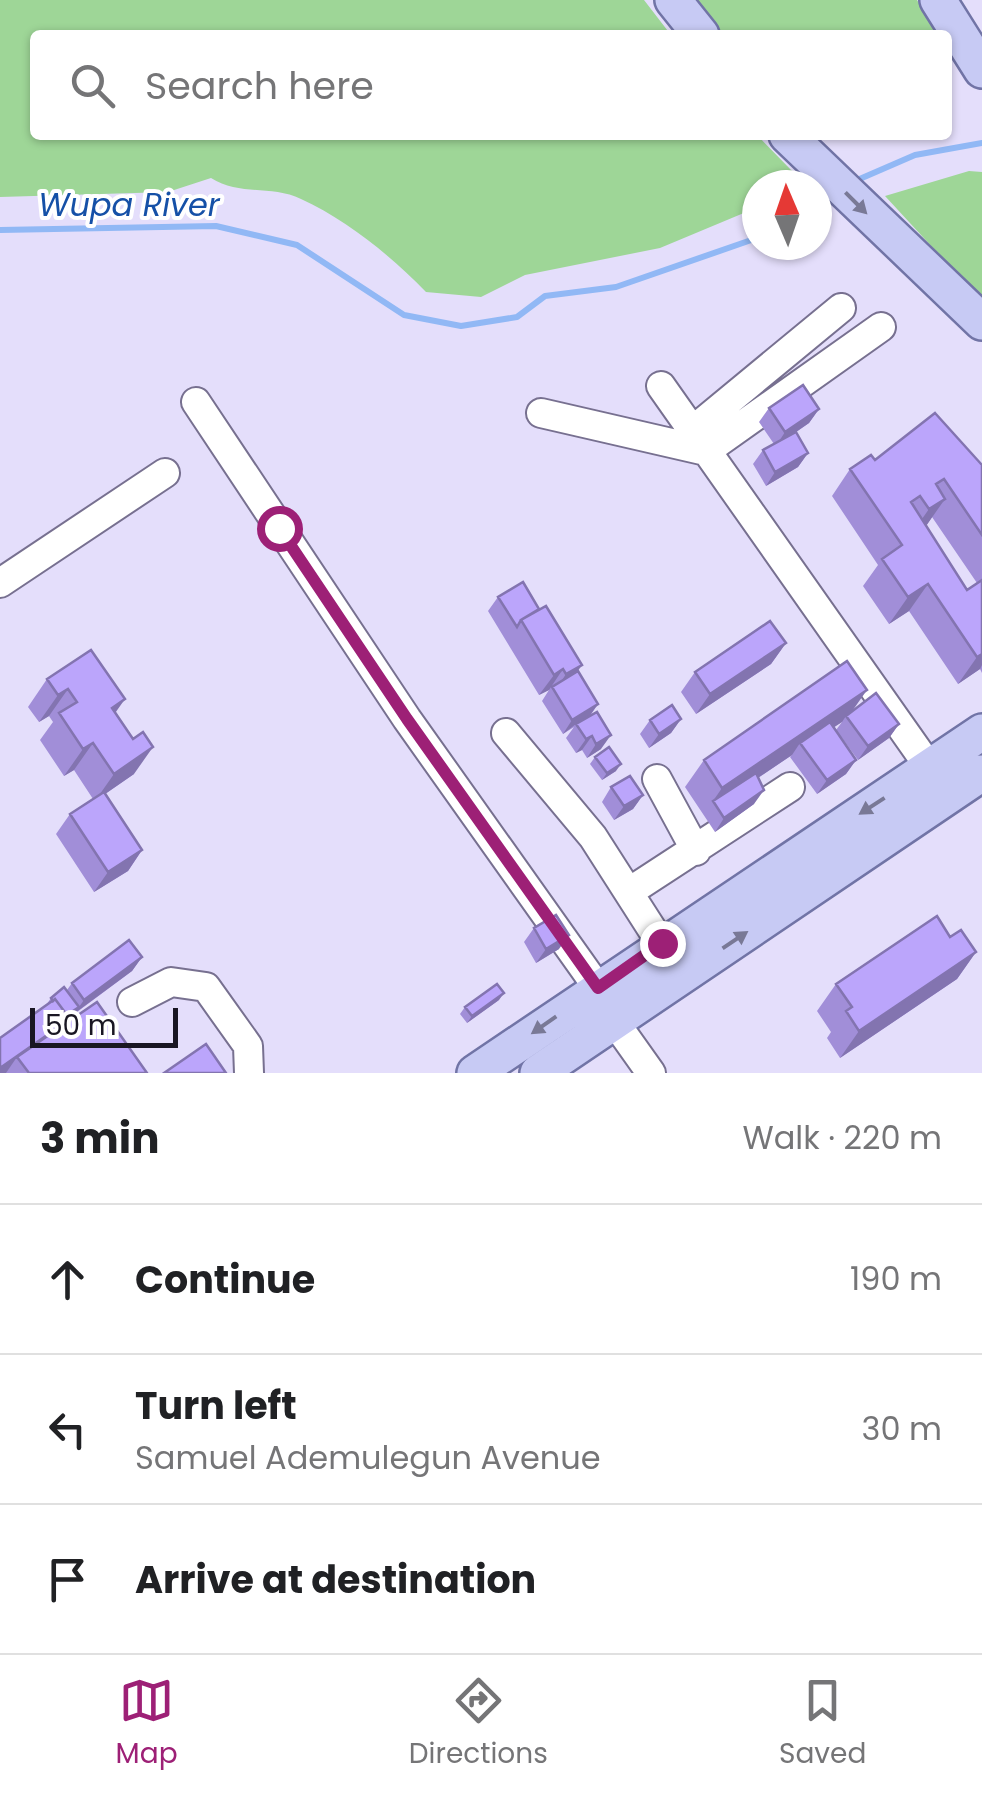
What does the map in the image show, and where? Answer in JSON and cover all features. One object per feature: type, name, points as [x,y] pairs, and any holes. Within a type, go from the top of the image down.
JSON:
[{"type":"main road","points":[[673,0],[698,30]]},
{"type":"main road","points":[[938,0],[981,67]]},
{"type":"main road","points":[[792,140],[944,290],[982,322]]},
{"type":"main road","points":[[475,1073],[662,943],[982,732]]},
{"type":"main road","points":[[538,1073],[982,773]]},
{"type":"lane","points":[[699,441],[841,308]]},
{"type":"lane","points":[[541,413],[699,441],[881,327]]},
{"type":"lane","points":[[661,386],[930,768]]},
{"type":"lane","points":[[196,402],[407,719],[598,988]]},
{"type":"lane","points":[[0,583],[164,474]]},
{"type":"lane","points":[[506,733],[593,836],[681,976]]},
{"type":"lane","points":[[657,779],[696,852]]},
{"type":"lane","points":[[629,892],[696,852],[790,787]]},
{"type":"lane","points":[[132,1002],[171,982],[206,987],[248,1046],[248,1073]]},
{"type":"lane","points":[[614,1021],[651,1073]]},
{"type":"green space","points":[[0,0],[644,0],[667,30],[30,30],[30,140],[762,140],[791,170],[742,170],[742,214],[660,248],[525,275],[481,297],[426,292],[352,228],[290,195],[233,187],[211,178],[168,192],[0,197]]},
{"type":"green space","points":[[694,0],[917,0],[934,30],[716,30]]},
{"type":"green space","points":[[969,171],[982,172],[982,301],[885,196]]},
{"type":"building","points":[[803,385],[819,409],[785,432],[769,408]]},
{"type":"building","points":[[935,413],[982,465],[982,535],[944,479],[936,484],[945,499],[929,509],[920,496],[911,502],[967,590],[982,580],[982,654],[977,657],[928,584],[908,597],[882,559],[902,545],[850,469],[871,455],[875,460]]},
{"type":"building","points":[[796,432],[808,453],[775,472],[763,450]]},
{"type":"building","points":[[523,582],[539,609],[517,627],[498,597]]},
{"type":"building","points":[[546,606],[582,665],[566,674],[563,669],[554,675],[521,620]]},
{"type":"building","points":[[770,621],[786,643],[710,694],[695,672]]},
{"type":"building","points":[[91,650],[125,699],[112,708],[133,739],[143,732],[153,747],[114,774],[93,743],[83,749],[59,713],[77,702],[68,689],[58,695],[47,679]]},
{"type":"building","points":[[847,661],[867,690],[722,788],[704,760]]},
{"type":"building","points":[[578,671],[598,704],[572,720],[552,687]]},
{"type":"building","points":[[876,693],[899,724],[868,746],[846,716]]},
{"type":"building","points":[[672,705],[681,719],[659,734],[650,720]]},
{"type":"building","points":[[597,712],[611,735],[596,744],[592,736],[586,739],[576,724]]},
{"type":"building","points":[[830,722],[856,760],[827,780],[800,743]]},
{"type":"building","points":[[609,747],[621,764],[607,773],[595,757]]},
{"type":"building","points":[[756,773],[764,790],[724,818],[713,801]]},
{"type":"building","points":[[630,776],[643,795],[624,806],[611,787]]},
{"type":"building","points":[[104,792],[142,850],[108,872],[70,814]]},
{"type":"building","points":[[556,915],[569,935],[546,949],[534,928]]},
{"type":"building","points":[[937,916],[950,937],[961,930],[976,952],[859,1031],[846,1011],[852,1007],[836,984]]},
{"type":"building","points":[[129,940],[142,957],[84,1000],[72,983]]},
{"type":"building","points":[[497,984],[504,993],[472,1016],[465,1007]]},
{"type":"building","points":[[64,987],[79,1007],[67,1015],[51,998]]},
{"type":"building","points":[[55,999],[70,1019],[0,1068],[0,1038]]},
{"type":"building","points":[[97,1002],[147,1073],[29,1073],[17,1057]]},
{"type":"building","points":[[206,1044],[226,1073],[164,1073]]},
{"type":"waterway","name":"Wupa River","points":[[855,181],[915,155],[982,143]]},
{"type":"waterway","name":"Wupa River","points":[[0,230],[216,226],[297,245],[404,315],[461,326],[517,317],[545,296],[616,287],[742,243]]},
{"type":"route","points":[[279,528],[407,719],[598,988],[662,943]]}]
